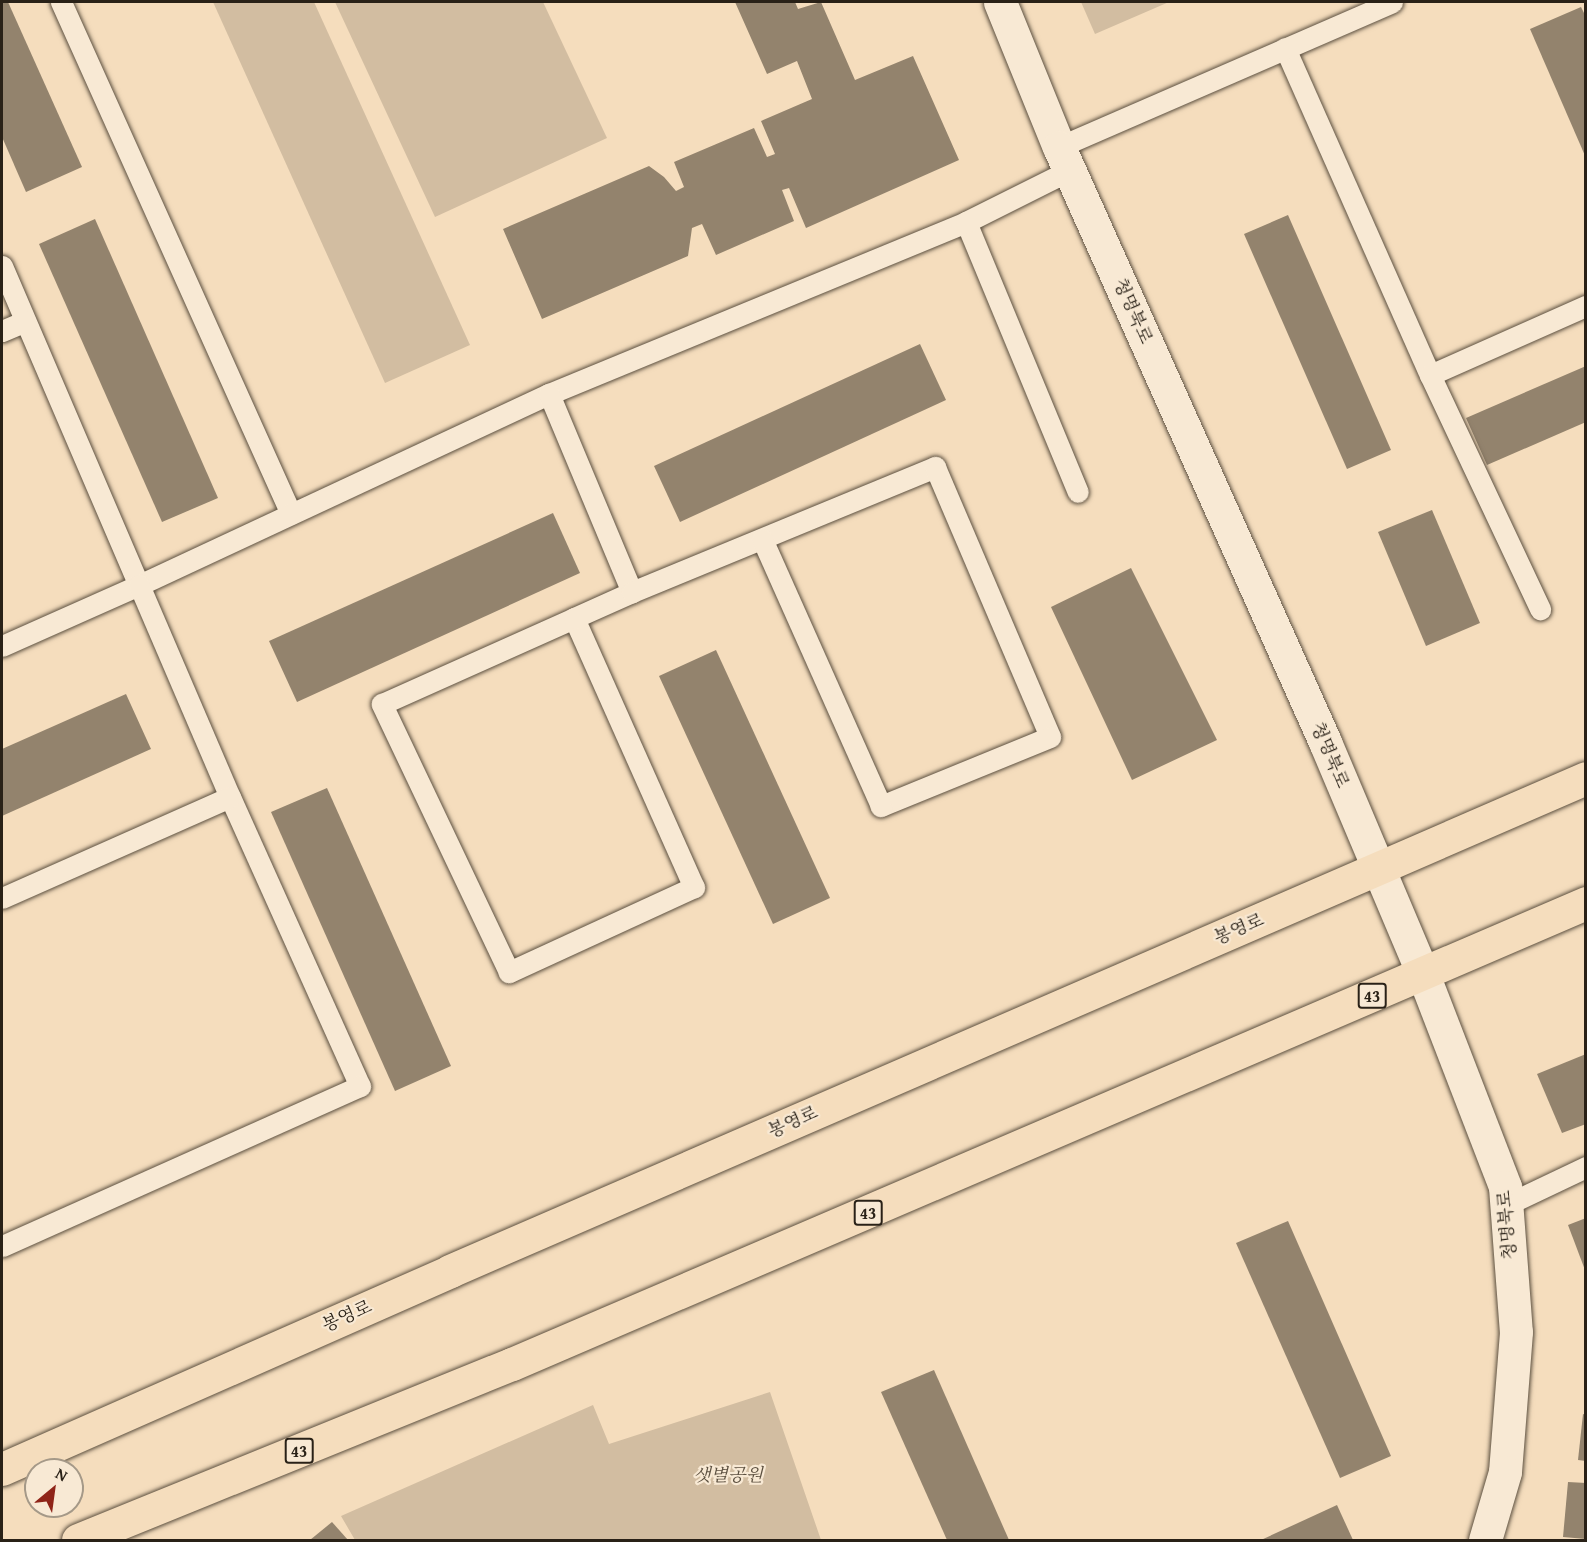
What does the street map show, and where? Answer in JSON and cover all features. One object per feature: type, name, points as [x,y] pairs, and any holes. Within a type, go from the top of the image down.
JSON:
[{"type":"main road","name":"봉영로","points":[[2,1469],[1586,778]]},
{"type":"main road","name":"43","points":[[78,1540],[512,1364],[1586,903]]},
{"type":"street","name":"청명북로","points":[[1000,2],[1064,158],[1321,734],[1423,974],[1505,1187],[1516,1332],[1505,1472],[1485,1540]]},
{"type":"lane","points":[[61,2],[291,514]]},
{"type":"lane","points":[[2,646],[140,585],[549,394],[966,222],[1064,158],[1285,48],[1392,2]]},
{"type":"lane","points":[[1285,48],[1430,375],[1540,609]]},
{"type":"lane","points":[[966,222],[1078,492]]},
{"type":"lane","points":[[2,266],[230,797],[360,1086],[2,1246]]},
{"type":"lane","points":[[1430,375],[1586,306]]},
{"type":"lane","points":[[2,331],[25,321]]},
{"type":"lane","points":[[549,394],[632,592]]},
{"type":"lane","points":[[574,618],[694,887],[509,972],[382,704],[632,592],[935,467],[1050,737],[881,806],[762,539]]},
{"type":"lane","points":[[2,898],[230,797]]},
{"type":"lane","points":[[1506,1204],[1586,1167]]},
{"type":"green space","points":[[213,2],[314,2],[470,345],[385,383]]},
{"type":"green space","points":[[335,2],[543,2],[607,138],[435,217]]},
{"type":"green space","points":[[1081,2],[1169,2],[1095,34]]},
{"type":"green space","name":"샛별공원","points":[[770,1392],[821,1540],[355,1540],[341,1516],[593,1405],[609,1444]]},
{"type":"building","points":[[2,2],[8,2],[82,167],[26,192],[2,137]]},
{"type":"building","points":[[735,2],[795,2],[798,9],[821,2],[855,80],[913,56],[959,160],[806,228],[789,188],[782,190],[794,221],[716,255],[702,224],[692,228],[688,256],[542,319],[503,229],[649,166],[664,177],[676,191],[684,187],[674,162],[754,128],[767,157],[775,154],[761,121],[812,99],[797,61],[767,74]]},
{"type":"building","points":[[1581,7],[1586,17],[1586,158],[1530,29]]},
{"type":"building","points":[[1288,215],[1391,450],[1347,469],[1244,234]]},
{"type":"building","points":[[95,219],[218,498],[162,522],[39,244]]},
{"type":"building","points":[[920,344],[946,400],[680,522],[654,466]]},
{"type":"building","points":[[1586,366],[1586,422],[1487,465],[1466,418]]},
{"type":"building","points":[[1432,510],[1480,623],[1426,646],[1378,532]]},
{"type":"building","points":[[553,513],[580,573],[297,702],[269,641]]},
{"type":"building","points":[[1131,568],[1217,740],[1132,780],[1051,607]]},
{"type":"building","points":[[716,650],[830,898],[773,924],[659,676]]},
{"type":"building","points":[[126,694],[151,749],[2,816],[2,749]]},
{"type":"building","points":[[327,788],[451,1066],[395,1091],[271,812]]},
{"type":"building","points":[[1586,1054],[1586,1124],[1562,1133],[1537,1074]]},
{"type":"building","points":[[1586,1218],[1586,1270],[1585,1270],[1568,1225]]},
{"type":"building","points":[[1288,1221],[1391,1456],[1340,1478],[1236,1243]]},
{"type":"building","points":[[934,1370],[1009,1540],[947,1540],[881,1392]]},
{"type":"building","points":[[1583,1414],[1586,1415],[1586,1461],[1578,1460]]},
{"type":"building","points":[[1568,1482],[1586,1483],[1586,1539],[1563,1537]]},
{"type":"building","points":[[1337,1505],[1353,1540],[1261,1540]]},
{"type":"building","points":[[332,1522],[348,1540],[310,1540]]}]
